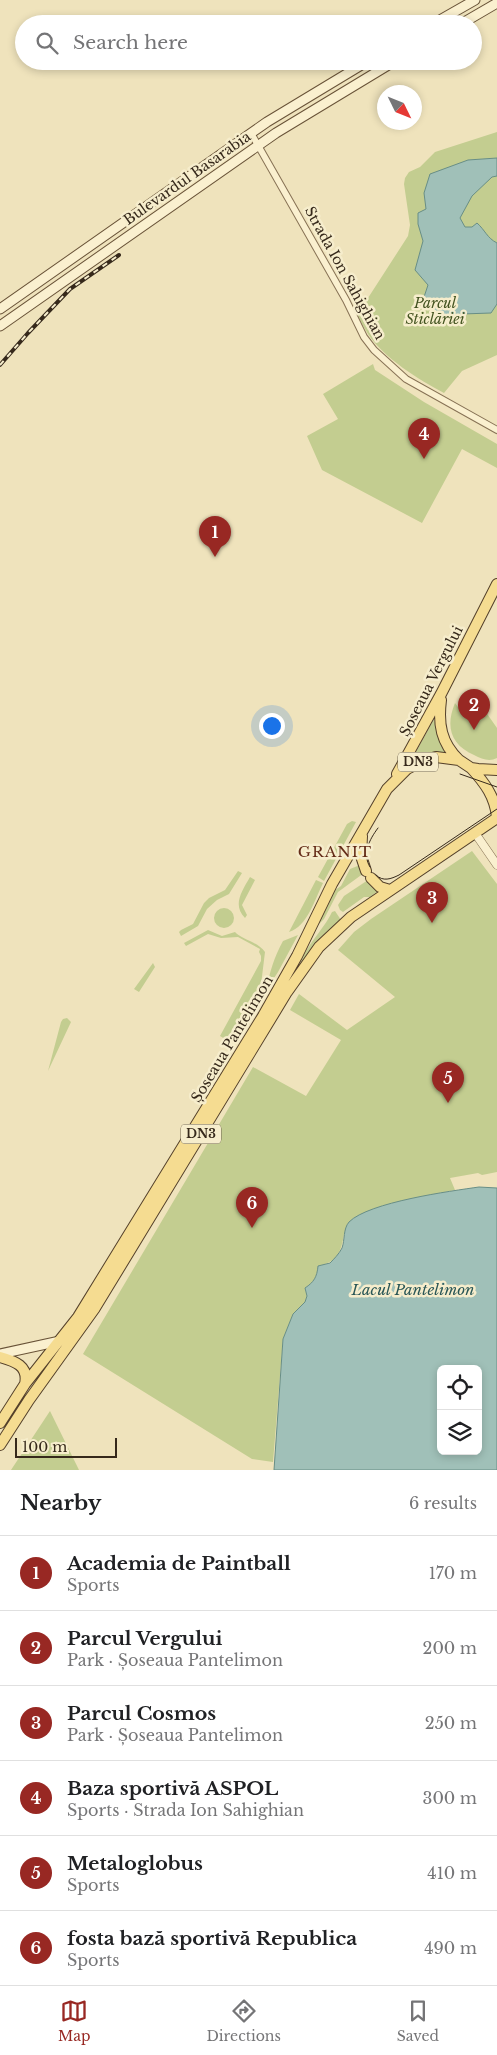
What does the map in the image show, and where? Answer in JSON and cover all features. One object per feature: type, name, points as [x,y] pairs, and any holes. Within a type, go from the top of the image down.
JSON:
[{"type":"main road","points":[[448,15],[474,0]]},
{"type":"main road","points":[[476,15],[497,3]]},
{"type":"main road","name":"Bulevardul Basarabia","points":[[0,309],[251,133],[353,70]]},
{"type":"main road","name":"Bulevardul Basarabia","points":[[0,326],[258,145],[307,113],[380,70]]},
{"type":"main road","name":"Șoseaua Vergului","points":[[387,789],[402,766],[441,694],[497,584]]},
{"type":"main road","points":[[441,694],[439,718],[442,736],[449,750],[459,760]]},
{"type":"main road","name":"Șoseaua Pantelimon","points":[[0,1423],[25,1384],[60,1340],[91,1296],[270,1004],[297,956],[332,884],[387,789],[414,764],[436,757],[459,760],[471,768],[497,770]]},
{"type":"main road","points":[[471,768],[488,789],[495,806],[497,818]]},
{"type":"main road","name":"Șoseaua Pantelimon","points":[[0,1445],[29,1400],[78,1334],[294,982],[310,959],[329,937],[351,917],[497,818]]},
{"type":"main road","points":[[363,830],[360,851],[362,863],[380,887],[390,890]]},
{"type":"main road","points":[[0,1356],[78,1334]]},
{"type":"main road","points":[[60,1340],[63,1355]]},
{"type":"main road","points":[[0,1356],[18,1363],[23,1368],[26,1374],[25,1384]]},
{"type":"street","name":"Strada Ion Sahighian","points":[[251,133],[346,300],[364,337],[374,350],[406,379],[497,430]]},
{"type":"street","points":[[475,833],[497,865]]},
{"type":"green space","name":"Parcul Sticlăriei","points":[[497,132],[497,355],[462,371],[444,393],[413,375],[383,352],[368,334],[353,307],[368,298],[408,236],[410,225],[404,184],[409,172],[420,167],[435,152]]},
{"type":"green space","points":[[373,364],[375,370],[424,402],[497,444],[497,468],[462,449],[422,523],[322,470],[307,436],[338,419],[323,394]]},
{"type":"green space","points":[[455,703],[466,718],[483,708],[497,728],[497,758],[488,760],[480,758],[466,751],[455,740],[452,734],[451,720]]},
{"type":"green space","points":[[434,719],[438,736],[446,753],[432,753],[412,759]]},
{"type":"green space","points":[[352,821],[356,822],[324,881],[318,877],[347,824]]},
{"type":"green space","points":[[472,851],[497,884],[497,1172],[450,1178],[455,1190],[405,1200],[344,1234],[340,1251],[330,1262],[318,1266],[314,1279],[305,1288],[307,1296],[305,1302],[293,1314],[283,1339],[273,1462],[252,1459],[83,1354],[253,1067],[306,1096],[341,1040],[290,1010],[299,994],[347,1030],[395,997],[338,950],[354,932],[371,919]]},
{"type":"green space","points":[[360,865],[364,873],[338,892],[324,919],[319,924],[335,890],[341,886],[350,869]]},
{"type":"green space","points":[[238,871],[242,873],[229,894],[217,900],[207,909],[198,926],[181,936],[179,932],[193,924],[204,903],[209,898],[225,890]]},
{"type":"green space","points":[[250,877],[255,880],[242,905],[247,915],[245,918],[239,908],[239,903],[241,893]]},
{"type":"green space","points":[[316,880],[323,883],[310,912],[301,924],[289,932]]},
{"type":"green space","points":[[368,880],[378,891],[370,897],[364,897],[343,912],[340,910],[338,905],[344,896]]},
{"type":"green space","points":[[224,908],[231,911],[234,918],[231,925],[224,928],[217,925],[214,918],[217,911]]},
{"type":"green space","points":[[335,911],[341,920],[300,966],[305,952],[332,912]]},
{"type":"green space","points":[[208,930],[222,936],[235,932],[265,952],[258,1009],[235,1045],[220,1036],[261,961],[260,949],[238,937],[221,938],[208,934],[186,946],[184,943]]},
{"type":"green space","points":[[298,935],[266,990],[277,953],[283,941]]},
{"type":"green space","points":[[153,963],[155,967],[139,992],[134,989]]},
{"type":"green space","points":[[67,1018],[71,1022],[48,1071],[61,1022]]},
{"type":"green space","points":[[50,1411],[79,1470],[11,1470]]},
{"type":"water","points":[[497,158],[497,176],[492,177],[472,196],[460,218],[465,227],[472,227],[477,223],[497,243],[497,304],[491,313],[462,314],[453,320],[439,314],[429,306],[424,297],[428,285],[415,270],[423,241],[418,224],[418,213],[426,209],[424,193],[430,174],[468,160]]},
{"type":"water","name":"Lacul Pantelimon","points":[[479,1187],[497,1188],[497,1470],[274,1470],[283,1339],[293,1314],[305,1302],[307,1296],[305,1288],[314,1279],[318,1266],[330,1263],[342,1248],[345,1231],[349,1222],[359,1215],[392,1203]]},
{"type":"tram line","points":[[460,774],[497,787]]},
{"type":"tram line","points":[[376,875],[384,879],[390,879],[399,875],[497,809]]},
{"type":"tram line","points":[[370,867],[367,857],[368,847],[378,828]]},
{"type":"railway","points":[[0,365],[70,289],[119,255]]},
{"type":"place","name":"Baza sportivă ASPOL","points":[[424,459]]},
{"type":"place","name":"Academia de Paintball","points":[[215,557]]},
{"type":"place","name":"Parcul Vergului","points":[[474,730]]},
{"type":"place","name":"Parcul Cosmos","points":[[432,923]]},
{"type":"place","name":"Metaloglobus","points":[[448,1103]]},
{"type":"place","name":"fosta bază sportivă Republica","points":[[252,1228]]},
{"type":"district","name":"GRANIT","points":[[335,852]]}]
